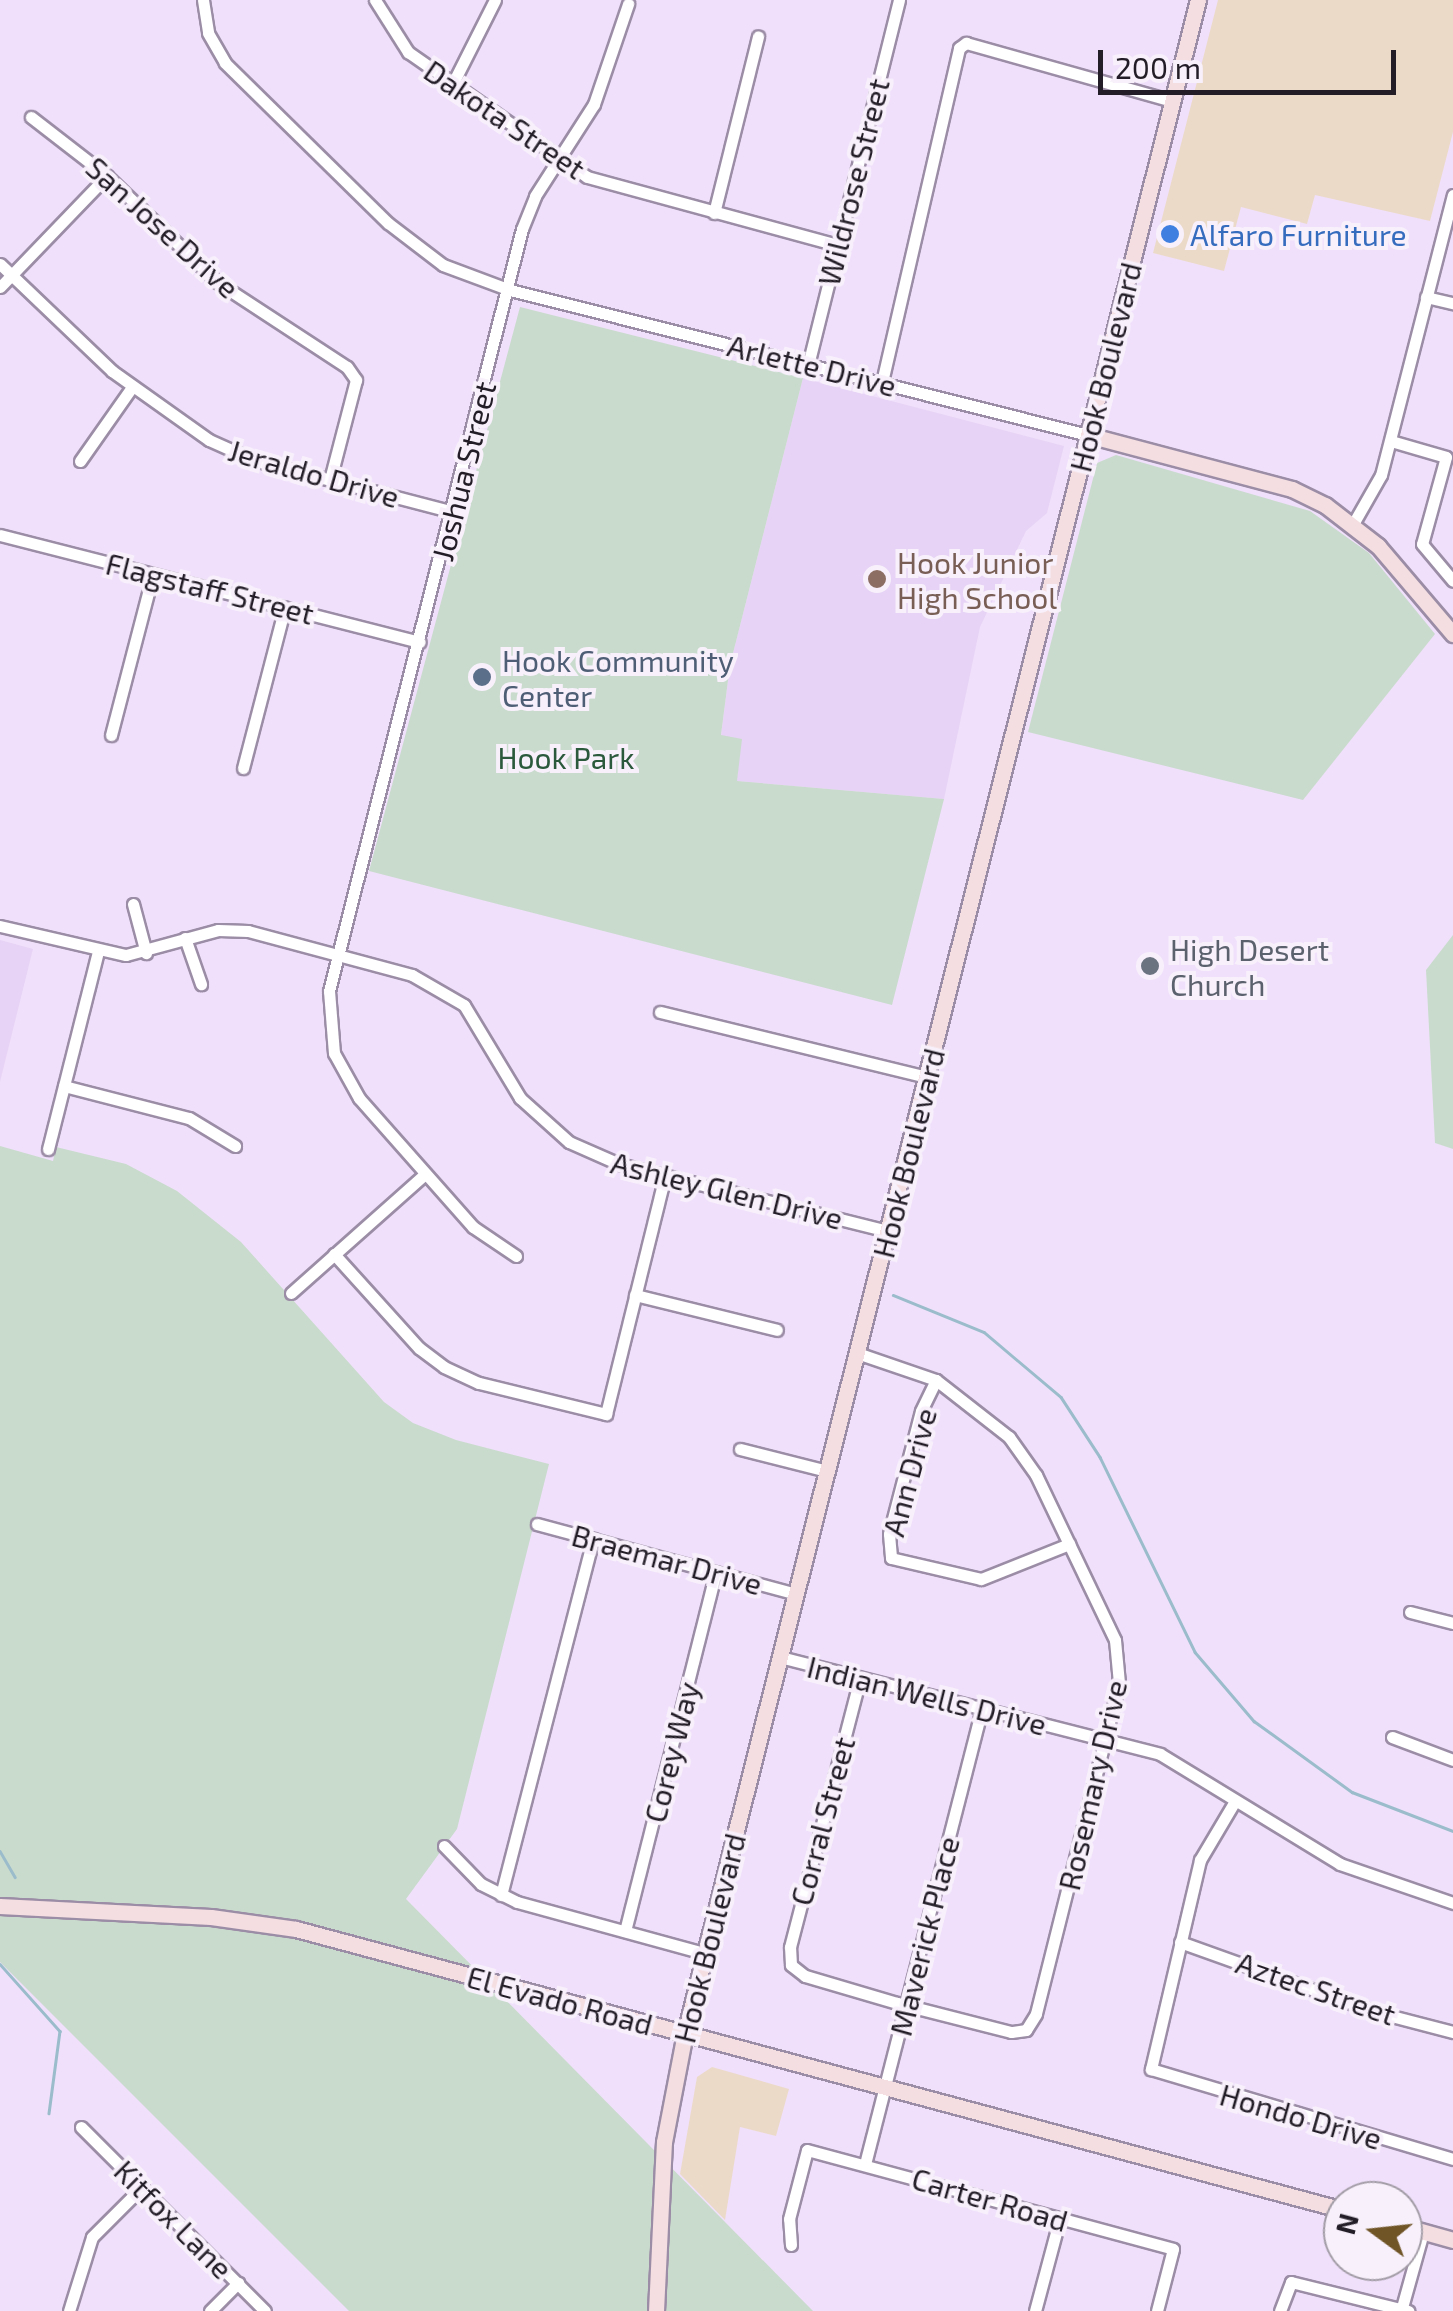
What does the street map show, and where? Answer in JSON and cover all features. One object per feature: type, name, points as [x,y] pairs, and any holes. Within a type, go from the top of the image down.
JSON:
[{"type":"main road","name":"Hook Boulevard","points":[[656,2311],[664,2142],[685,2033],[1198,0]]},
{"type":"main road","name":"Arlette Drive","points":[[1088,435],[1292,489],[1353,524],[1453,634]]},
{"type":"main road","name":"El Evado Road","points":[[0,1906],[274,1924],[1323,2205]]},
{"type":"main road","points":[[1423,2232],[1453,2240]]},
{"type":"street","name":"Arlette Drive","points":[[203,0],[208,34],[224,63],[422,252],[466,276],[1088,435]]},
{"type":"street","name":"Dakota Street","points":[[376,0],[394,38],[559,159],[617,188],[838,245]]},
{"type":"street","points":[[453,84],[495,0]]},
{"type":"street","name":"Wildrose Street","points":[[808,365],[898,0]]},
{"type":"street","name":"Joshua Street","points":[[516,1256],[473,1227],[359,1098],[334,1053],[327,1012],[338,955],[510,290],[522,229],[610,70],[628,4]]},
{"type":"street","points":[[714,213],[758,36]]},
{"type":"street","points":[[882,382],[960,48],[966,42],[1172,100]]},
{"type":"street","name":"San Jose Drive","points":[[32,117],[106,176],[217,282],[347,367],[356,380],[330,480]]},
{"type":"street","points":[[0,286],[106,176]]},
{"type":"street","points":[[1353,524],[1381,475],[1453,195]]},
{"type":"street","name":"Jeraldo Drive","points":[[0,264],[132,387],[232,452],[453,512]]},
{"type":"street","points":[[1426,296],[1453,304]]},
{"type":"street","points":[[80,461],[132,387]]},
{"type":"street","points":[[1391,441],[1450,458],[1422,544],[1453,581]]},
{"type":"street","name":"Flagstaff Street","points":[[0,535],[420,642]]},
{"type":"street","points":[[111,734],[153,574]]},
{"type":"street","points":[[243,768],[285,608]]},
{"type":"street","points":[[133,904],[146,953]]},
{"type":"street","name":"Ashley Glen Drive","points":[[0,926],[98,952],[146,953],[185,938],[248,931],[446,990],[479,1025],[503,1074],[547,1126],[597,1156],[888,1231]]},
{"type":"street","points":[[185,938],[201,984]]},
{"type":"street","points":[[48,1149],[98,952]]},
{"type":"street","points":[[660,1012],[926,1077]]},
{"type":"street","points":[[64,1086],[189,1118],[235,1146]]},
{"type":"street","points":[[291,1292],[425,1174]]},
{"type":"street","points":[[334,1254],[444,1367],[479,1383],[606,1414],[665,1176]]},
{"type":"street","points":[[635,1295],[777,1330]]},
{"type":"street","name":"Rosemary Drive","points":[[857,1353],[936,1380],[1009,1437],[1069,1544],[1120,1662],[1105,1740],[1036,2014],[1026,2030],[1011,2032],[906,2005]]},
{"type":"street","name":"Ann Drive","points":[[936,1380],[921,1411],[894,1517],[891,1558],[981,1579],[1069,1544]]},
{"type":"street","points":[[740,1449],[828,1471]]},
{"type":"street","name":"Braemar Drive","points":[[537,1524],[796,1594]]},
{"type":"street","points":[[502,1895],[593,1539]]},
{"type":"street","name":"Corey Way","points":[[626,1931],[716,1572]]},
{"type":"street","points":[[1410,1612],[1453,1624]]},
{"type":"street","name":"Indian Wells Drive","points":[[780,1657],[1105,1740],[1186,1766],[1235,1801],[1340,1864],[1453,1904]]},
{"type":"street","name":"Corral Street","points":[[860,1678],[790,1947],[791,1965],[806,1976],[906,2005]]},
{"type":"street","name":"Maverick Place","points":[[865,2164],[982,1709]]},
{"type":"street","points":[[1392,1737],[1453,1760]]},
{"type":"street","points":[[1180,1942],[1200,1860],[1235,1801]]},
{"type":"street","points":[[444,1846],[502,1895],[704,1953]]},
{"type":"street","name":"Aztec Street","points":[[1180,1942],[1376,2012],[1453,2032]]},
{"type":"street","name":"Hondo Drive","points":[[1180,1942],[1151,2068],[1453,2159]]},
{"type":"street","name":"Kitfox Lane","points":[[82,2128],[266,2311]]},
{"type":"street","name":"Carter Road","points":[[791,2245],[789,2219],[807,2150],[1173,2248],[1157,2311]]},
{"type":"street","points":[[69,2311],[92,2237],[143,2186]]},
{"type":"street","points":[[1035,2311],[1060,2218]]},
{"type":"street","points":[[1280,2311],[1291,2282],[1404,2310],[1411,2281]]},
{"type":"street","points":[[210,2311],[238,2282]]},
{"type":"shaded area","points":[[1218,0],[1453,0],[1453,132],[1430,221],[1315,195],[1307,224],[1241,207],[1224,271],[1153,253]]},
{"type":"shaded area","name":"Hook Junior High School","points":[[803,378],[1064,446],[1047,513],[1026,531],[980,627],[944,799],[737,781],[721,736],[730,665]]},
{"type":"shaded area","points":[[0,940],[33,949],[0,1082]]},
{"type":"shaded area","points":[[712,2067],[789,2089],[776,2136],[740,2127],[725,2220],[680,2174],[697,2077]]},
{"type":"green space","name":"Hook Park","points":[[520,307],[803,378],[730,665],[721,735],[742,739],[737,781],[944,799],[892,1005],[369,871]]},
{"type":"green space","points":[[1116,455],[1310,511],[1369,553],[1435,634],[1303,800],[1028,732],[1097,463]]},
{"type":"green space","points":[[1453,935],[1453,1149],[1435,1143],[1426,970]]},
{"type":"green space","points":[[0,1146],[53,1161],[56,1147],[126,1164],[177,1191],[241,1242],[384,1402],[413,1423],[456,1440],[549,1464],[457,1829],[406,1899],[813,2311],[349,2311],[0,1962]]},
{"type":"waterway","points":[[893,1295],[984,1332],[1061,1397],[1100,1457],[1195,1652],[1254,1721],[1352,1792],[1453,1831]]},
{"type":"waterway","points":[[0,1851],[15,1877]]},
{"type":"waterway","points":[[0,1964],[60,2031],[49,2113]]},
{"type":"place","name":"Alfaro Furniture","points":[[1170,234]]},
{"type":"place","name":"Hook Junior High School","points":[[877,579]]},
{"type":"place","name":"Hook Community Center","points":[[482,677]]},
{"type":"place","name":"High Desert Church","points":[[1150,966]]}]
